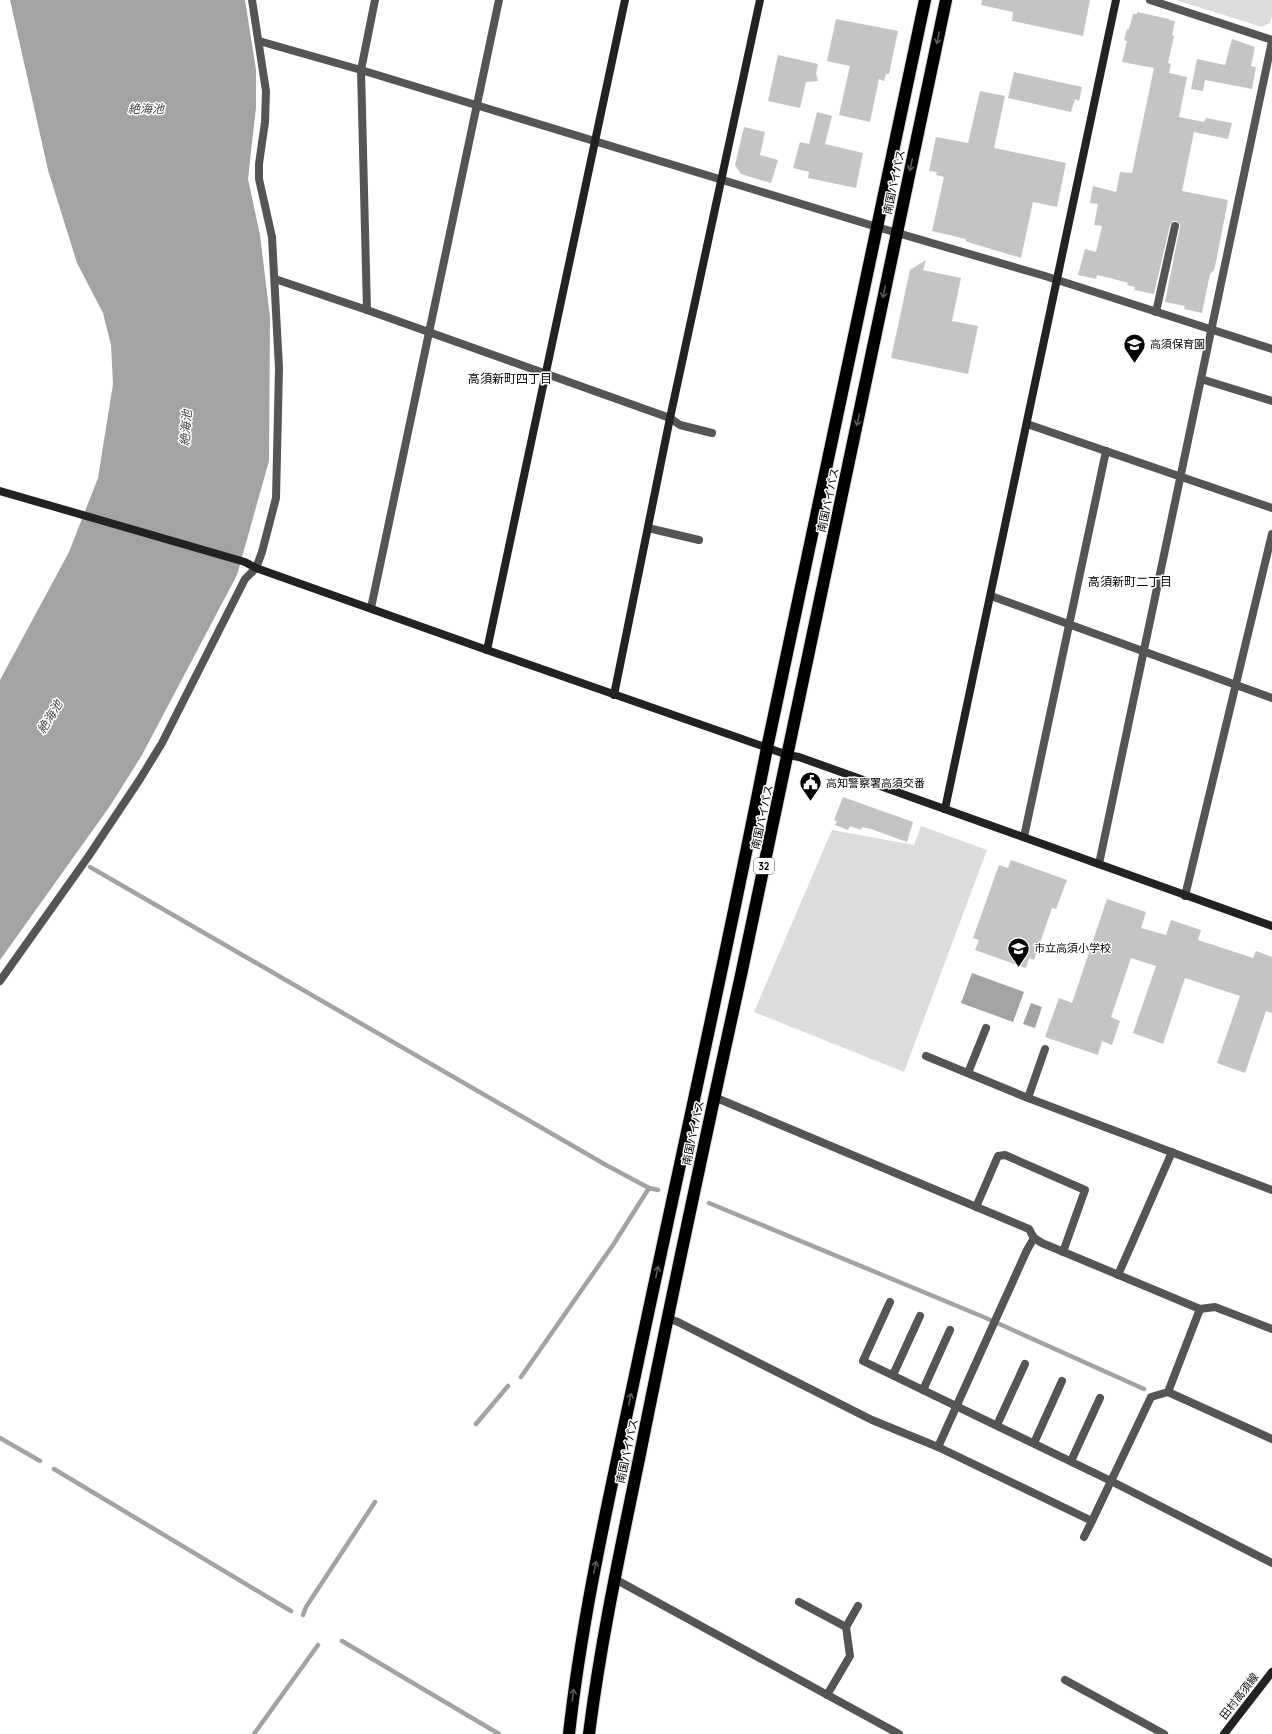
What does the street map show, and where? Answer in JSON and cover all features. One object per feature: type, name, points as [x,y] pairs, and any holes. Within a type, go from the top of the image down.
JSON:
[{"type":"highway","name":"南国バイパス","points":[[569,1734],[579,1656],[594,1574],[743,871],[767,748],[876,227],[925,0]]},
{"type":"highway","name":"南国バイパス","points":[[589,1734],[603,1635],[613,1578],[667,1318],[788,755],[896,232],[946,0]]},
{"type":"street","points":[[0,981],[92,851],[162,743],[245,579],[256,568],[262,552],[276,498],[280,368],[272,237],[259,179],[259,164],[265,122],[266,91],[252,0]]},
{"type":"street","points":[[367,310],[361,70],[376,0]]},
{"type":"street","points":[[371,608],[499,0]]},
{"type":"street","points":[[487,650],[625,0]]},
{"type":"street","points":[[614,695],[670,418],[760,0]]},
{"type":"street","points":[[945,809],[1116,0]]},
{"type":"street","points":[[1099,864],[1272,40],[1150,0]]},
{"type":"street","points":[[259,41],[361,70],[595,142],[722,179],[1212,329],[1272,349]]},
{"type":"street","points":[[1156,312],[1175,226]]},
{"type":"street","points":[[275,279],[367,310],[670,418],[680,425],[712,433]]},
{"type":"street","points":[[1201,379],[1272,401]]},
{"type":"street","points":[[1027,424],[1272,508]]},
{"type":"street","points":[[1024,837],[1106,452]]},
{"type":"street","points":[[0,491],[245,562],[256,568],[487,650],[767,748],[798,757],[1272,926]]},
{"type":"street","points":[[648,528],[699,540]]},
{"type":"street","points":[[1186,896],[1272,534]]},
{"type":"street","points":[[991,596],[1272,698]]},
{"type":"street","points":[[968,1073],[986,1028]]},
{"type":"street","points":[[1028,1098],[1044,1049]]},
{"type":"street","points":[[926,1056],[1028,1098],[1272,1190]]},
{"type":"street","points":[[714,1097],[1029,1229],[1034,1238],[1118,1275],[1200,1309],[1215,1307],[1272,1329]]},
{"type":"street","points":[[1118,1275],[1172,1152]]},
{"type":"street","points":[[976,1207],[998,1156],[1005,1155],[1085,1190],[1063,1252]]},
{"type":"street","points":[[938,1447],[1027,1250],[1034,1238]]},
{"type":"street","points":[[890,1302],[863,1361],[1111,1481],[1272,1563]]},
{"type":"street","points":[[1168,1392],[1200,1309]]},
{"type":"street","points":[[893,1375],[920,1316]]},
{"type":"street","points":[[667,1318],[872,1420],[938,1447],[1092,1521]]},
{"type":"street","points":[[923,1390],[950,1330]]},
{"type":"street","points":[[997,1425],[1025,1364]]},
{"type":"street","points":[[1034,1443],[1062,1381]]},
{"type":"street","points":[[1084,1537],[1151,1397],[1168,1392],[1272,1439]]},
{"type":"street","points":[[1071,1462],[1100,1398]]},
{"type":"street","points":[[613,1578],[899,1734]]},
{"type":"street","points":[[799,1602],[846,1627]]},
{"type":"street","points":[[827,1694],[850,1656],[846,1627],[858,1606]]},
{"type":"street","name":"田村高須線","points":[[1224,1734],[1272,1672]]},
{"type":"street","points":[[1065,1680],[1164,1734]]},
{"type":"shaded area","points":[[1176,0],[1272,0],[1272,16],[1270,23],[1262,27]]},
{"type":"shaded area","points":[[921,826],[987,850],[904,1072],[754,1012],[832,830],[914,845]]},
{"type":"water","name":"絶海池","points":[[10,0],[245,0],[256,70],[256,107],[248,179],[260,235],[270,317],[269,461],[237,575],[142,755],[110,806],[0,960],[0,680],[69,552],[98,478],[113,384],[111,345],[103,313],[77,263],[48,170]]},
{"type":"water","points":[[972,973],[1024,992],[1013,1022],[961,1003]]},
{"type":"water","points":[[1031,1003],[1042,1007],[1035,1028],[1023,1024]]},
{"type":"building","points":[[982,0],[1090,0],[1083,36],[1012,21],[1013,12],[981,5]]},
{"type":"building","points":[[1137,12],[1175,21],[1172,35],[1174,36],[1168,63],[1171,64],[1169,73],[1187,77],[1179,117],[1204,122],[1206,118],[1232,123],[1228,139],[1194,132],[1182,191],[1228,200],[1217,257],[1214,270],[1210,274],[1202,313],[1184,309],[1185,306],[1165,302],[1180,227],[1180,224],[1177,221],[1173,221],[1170,225],[1154,294],[1134,290],[1135,287],[1127,285],[1128,283],[1110,278],[1097,275],[1096,279],[1078,275],[1085,249],[1096,252],[1102,226],[1094,225],[1098,204],[1090,203],[1093,186],[1116,192],[1120,172],[1132,173],[1154,68],[1122,62],[1127,41],[1124,40],[1127,29],[1129,29],[1133,14],[1137,14]]},
{"type":"building","points":[[836,19],[898,31],[889,74],[886,74],[884,81],[879,79],[870,122],[839,115],[850,66],[827,61]]},
{"type":"building","points":[[1232,39],[1255,47],[1251,66],[1256,67],[1252,89],[1205,80],[1203,91],[1191,89],[1197,59],[1225,65]]},
{"type":"building","points":[[778,55],[818,64],[816,73],[818,81],[806,82],[800,108],[768,101]]},
{"type":"building","points":[[1014,72],[1082,87],[1079,101],[1075,99],[1071,112],[1008,98]]},
{"type":"building","points":[[980,91],[1005,96],[994,148],[1066,163],[1057,207],[1033,202],[1021,258],[971,243],[966,241],[966,239],[932,231],[944,177],[936,175],[937,172],[929,171],[936,137],[968,143]]},
{"type":"building","points":[[817,112],[832,116],[825,144],[863,153],[856,188],[808,178],[809,172],[793,168],[800,142],[809,144]]},
{"type":"building","points":[[744,127],[765,132],[760,155],[778,160],[771,183],[741,174],[735,165]]},
{"type":"building","points":[[926,260],[923,270],[961,278],[952,321],[978,326],[968,374],[891,358],[910,270]]},
{"type":"building","points":[[843,797],[913,822],[907,842],[871,829],[862,827],[861,830],[850,826],[848,830],[835,825],[837,821],[834,820]]},
{"type":"building","points":[[1011,860],[1067,880],[1056,909],[1052,908],[1034,960],[1029,958],[1026,968],[975,950],[979,940],[973,938],[999,865],[1008,868]]},
{"type":"building","points":[[1107,899],[1146,912],[1141,928],[1166,935],[1171,920],[1201,930],[1198,940],[1253,958],[1256,951],[1272,957],[1272,1013],[1266,1011],[1245,1073],[1217,1063],[1240,996],[1185,978],[1163,1044],[1133,1033],[1156,966],[1131,958],[1111,1017],[1120,1021],[1112,1045],[1102,1041],[1098,1055],[1045,1037],[1059,998],[1072,1003]]},
{"type":"waterway","points":[[90,867],[606,1165],[649,1188],[658,1190]]},
{"type":"waterway","points":[[521,1377],[613,1245],[649,1188]]},
{"type":"waterway","points":[[709,1203],[986,1318],[1144,1389]]},
{"type":"waterway","points":[[476,1424],[508,1386]]},
{"type":"waterway","points":[[0,1438],[40,1461]]},
{"type":"waterway","points":[[54,1469],[291,1611]]},
{"type":"waterway","points":[[303,1615],[306,1607],[375,1502]]},
{"type":"waterway","points":[[342,1641],[499,1734]]},
{"type":"waterway","points":[[254,1734],[318,1645]]},
{"type":"place","name":"高須保育園","points":[[1134,364]]},
{"type":"place","name":"高知警察署高須交番","points":[[811,802]]},
{"type":"place","name":"市立高須小学校","points":[[1018,968]]},
{"type":"district","name":"高須新町四丁目","points":[[510,379]]},
{"type":"district","name":"高須新町二丁目","points":[[1130,582]]}]
